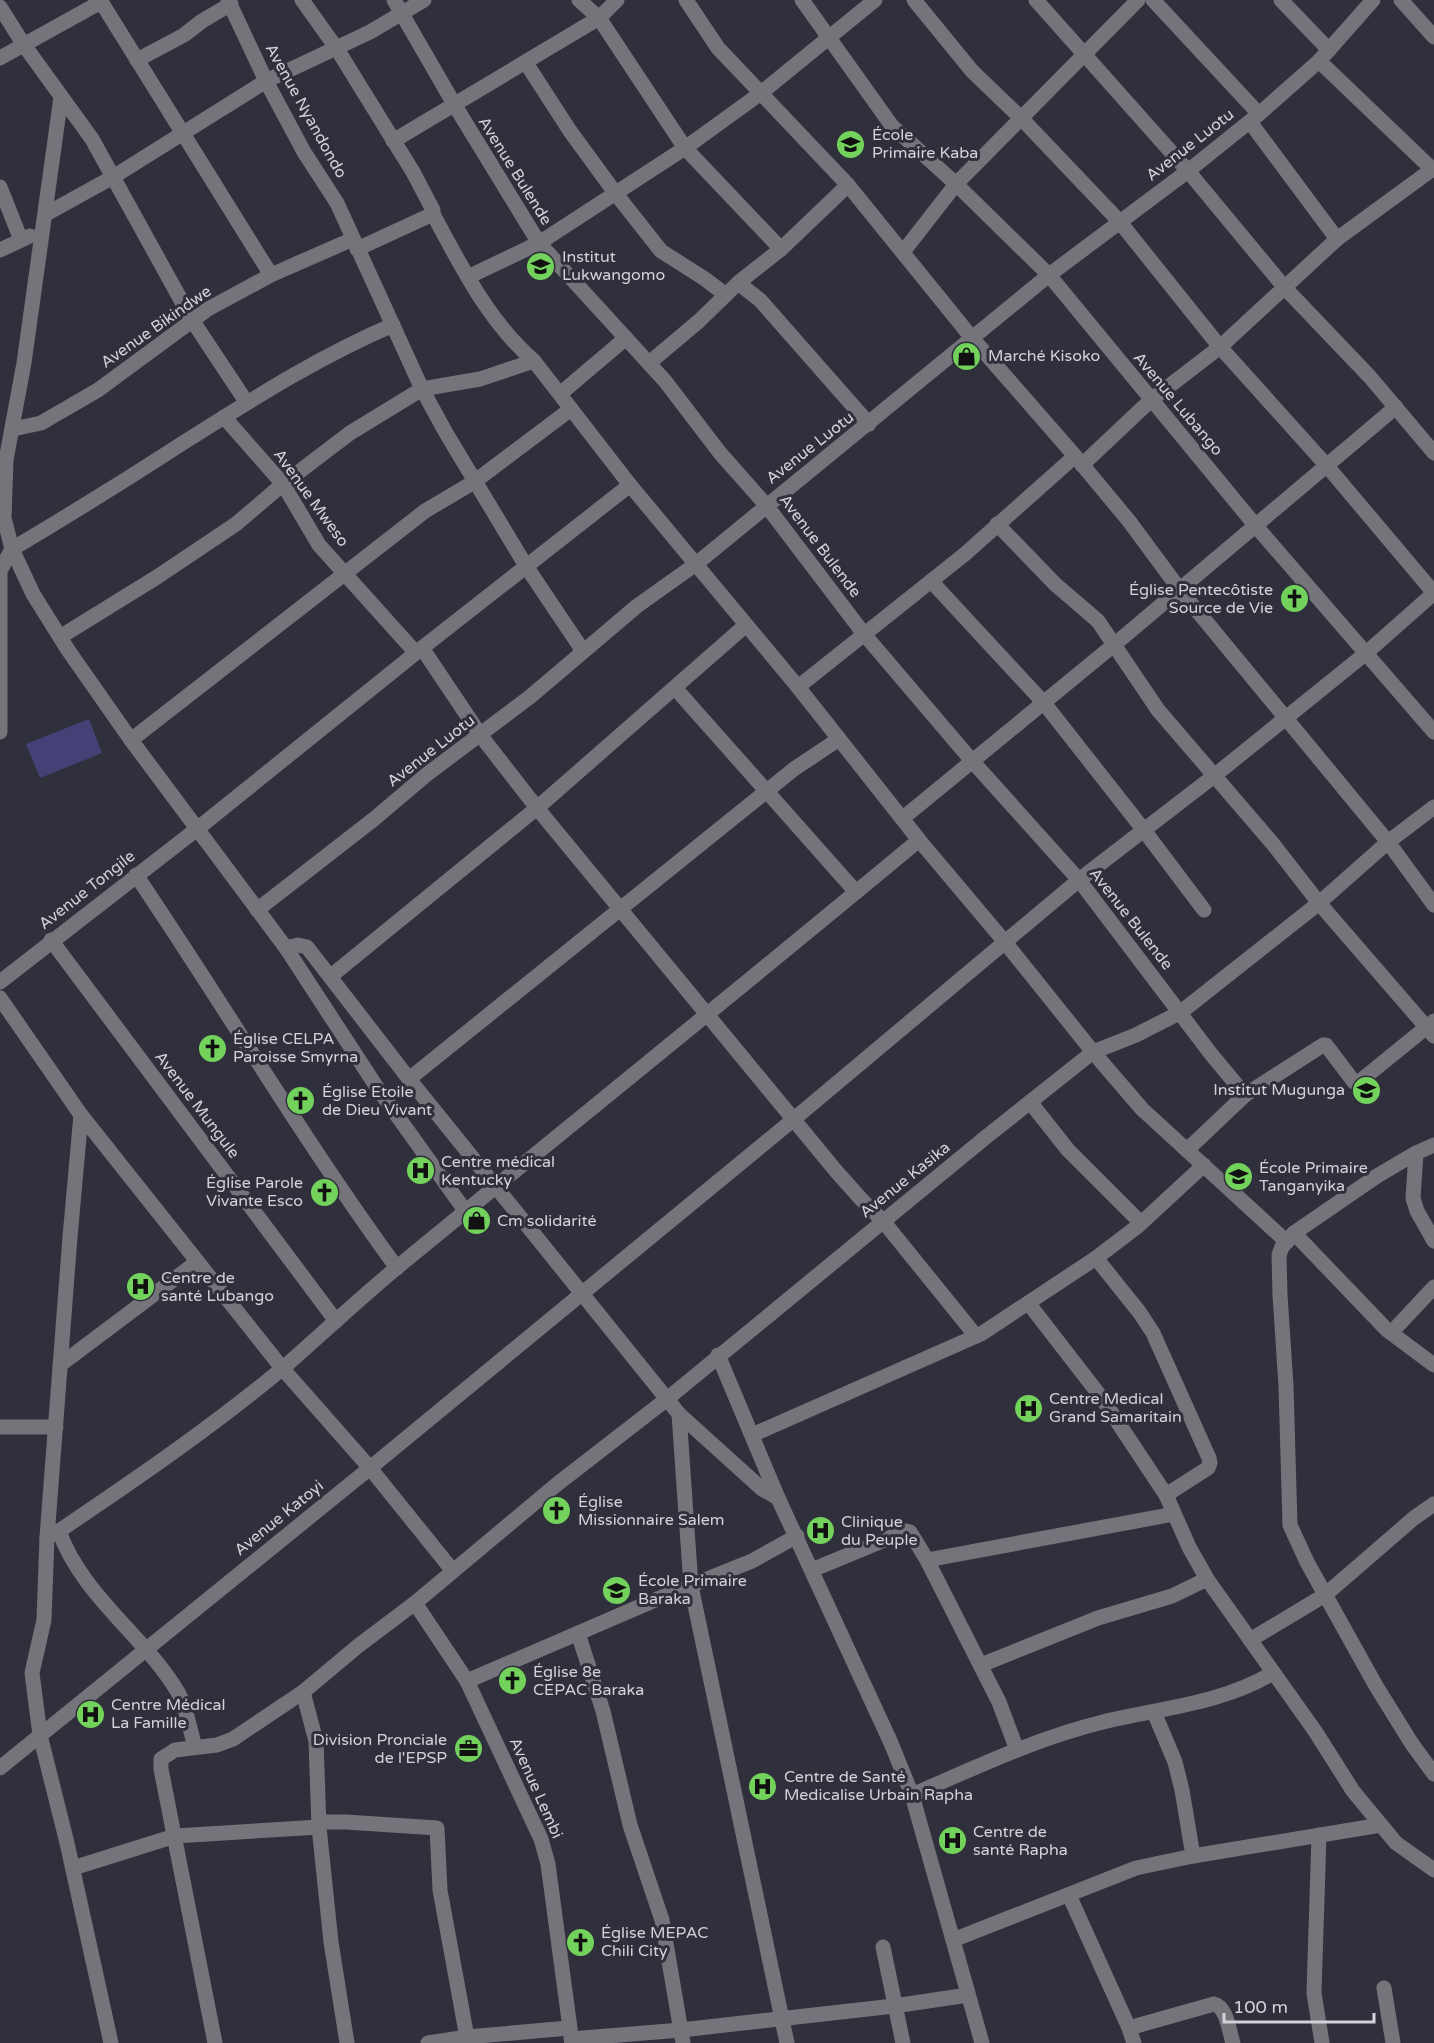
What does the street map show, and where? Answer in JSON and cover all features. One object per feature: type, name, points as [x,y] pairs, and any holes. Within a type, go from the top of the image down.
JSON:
[{"type":"street","points":[[302,0],[337,49],[413,172],[468,277],[497,323],[514,344],[534,361],[630,485],[798,687],[919,840],[1093,1052],[1142,1109],[1290,1237],[1391,1333],[1434,1365]]},
{"type":"street","name":"Avenue Bulende","points":[[394,0],[539,243],[665,381],[720,453],[766,505],[864,634],[973,762],[1079,880],[1211,1054],[1245,1095]]},
{"type":"street","points":[[46,214],[113,177],[266,81],[337,49],[403,14],[424,0]]},
{"type":"street","points":[[579,0],[599,18],[685,148],[781,249]]},
{"type":"street","points":[[393,141],[599,18],[617,0]]},
{"type":"street","points":[[686,0],[718,48],[848,184],[972,338],[1079,460],[1129,522],[1179,590],[1388,842],[1434,905]]},
{"type":"street","name":"Avenue Lubango","points":[[802,0],[892,126],[956,184],[1049,275],[1255,525],[1434,732]]},
{"type":"street","points":[[468,277],[539,243],[685,148],[761,93],[876,0]]},
{"type":"street","points":[[914,0],[972,71],[1022,119],[1119,221],[1220,347],[1327,466],[1434,593]]},
{"type":"street","points":[[1036,0],[1188,171],[1285,288],[1367,374],[1434,453]]},
{"type":"street","points":[[903,252],[956,184],[1138,0]]},
{"type":"street","points":[[1153,0],[1255,118],[1337,239]]},
{"type":"street","points":[[798,687],[965,554],[997,524],[1220,347],[1337,239],[1433,169],[1324,56],[1281,0]]},
{"type":"street","name":"Avenue Luotu","points":[[257,910],[374,819],[426,775],[481,736],[637,606],[696,564],[1049,275],[1255,118],[1324,56],[1373,0]]},
{"type":"street","points":[[1401,0],[1434,38]]},
{"type":"street","points":[[0,58],[100,1],[271,275]]},
{"type":"street","points":[[137,60],[184,35],[230,2]]},
{"type":"street","name":"Avenue Nyandondo","points":[[230,2],[266,81],[304,152],[337,203],[422,389],[474,482],[525,566],[583,651]]},
{"type":"street","points":[[0,7],[24,45],[92,139],[192,320],[247,403]]},
{"type":"street","points":[[526,63],[570,131],[661,251],[726,295]]},
{"type":"street","points":[[61,97],[46,214],[13,429],[3,458],[2,518],[12,549],[33,594],[60,637],[131,740],[286,948],[378,1089],[465,1212]]},
{"type":"street","points":[[649,363],[738,283],[781,249],[848,184]]},
{"type":"street","points":[[0,187],[21,240]]},
{"type":"street","name":"Avenue Bikindwe","points":[[13,429],[41,423],[98,390],[192,320],[271,275],[355,244],[370,241],[433,213]]},
{"type":"street","points":[[0,250],[33,235],[43,234]]},
{"type":"street","points":[[738,283],[760,300],[869,424]]},
{"type":"street","points":[[0,732],[0,571],[12,549],[74,513],[247,403],[347,345],[393,325]]},
{"type":"street","points":[[560,394],[626,338]]},
{"type":"street","points":[[60,637],[157,577],[236,524],[283,484],[350,433],[422,389],[480,379],[534,361]]},
{"type":"street","points":[[903,818],[1115,644],[1396,407]]},
{"type":"street","points":[[131,740],[425,511],[474,482],[571,409]]},
{"type":"street","name":"Avenue Mweso","points":[[224,417],[283,484],[319,545],[419,651],[537,808],[707,1016],[855,1192],[883,1221],[976,1336]]},
{"type":"street","name":"Avenue Tongile","points":[[0,982],[51,940],[197,829],[525,566],[630,485]]},
{"type":"street","points":[[997,524],[1055,584],[1098,621],[1144,691],[1319,903],[1431,1028],[1359,1082],[1354,1082],[1325,1044],[1245,1095],[1187,1150]]},
{"type":"street","points":[[931,581],[1044,703],[1204,910]]},
{"type":"street","name":"Avenue Katoyi","points":[[0,1768],[370,1468],[794,1119],[1004,941],[1365,654],[1434,593]]},
{"type":"street","points":[[331,976],[537,808],[746,625]]},
{"type":"street","points":[[675,688],[856,892]]},
{"type":"street","points":[[409,1079],[794,769],[839,739]]},
{"type":"street","name":"Avenue Kasika","points":[[175,1836],[161,1759],[175,1750],[217,1745],[233,1739],[303,1692],[1093,1052],[1136,1035],[1180,1012],[1319,903],[1388,842],[1434,807]]},
{"type":"street","points":[[53,1534],[200,1434],[282,1368],[397,1268],[919,840]]},
{"type":"street","points":[[136,875],[207,980],[329,1174],[397,1268]]},
{"type":"street","name":"Avenue Mungule","points":[[51,940],[336,1321]]},
{"type":"street","points":[[286,948],[297,945],[307,947],[409,1079],[679,1414],[762,1489],[778,1498]]},
{"type":"street","points":[[0,998],[81,1115],[197,1262],[282,1368],[370,1468],[453,1571]]},
{"type":"street","points":[[1030,1102],[1068,1150],[1141,1223]]},
{"type":"street","points":[[81,1115],[60,1365],[53,1534],[44,1620],[32,1673],[40,1735],[73,1868],[111,2043]]},
{"type":"street","points":[[1434,1145],[1416,1153],[1290,1237],[1282,1246],[1279,1255],[1290,1525],[1325,1595],[1387,1704],[1434,1774]]},
{"type":"street","points":[[1416,1153],[1413,1198],[1417,1211],[1434,1241]]},
{"type":"street","points":[[752,1435],[976,1336],[1029,1304],[1096,1258],[1141,1223],[1204,1165]]},
{"type":"street","points":[[1096,1258],[1153,1333],[1209,1458],[1208,1468],[1166,1496]]},
{"type":"street","points":[[60,1365],[197,1262]]},
{"type":"street","points":[[1391,1333],[1434,1287]]},
{"type":"street","points":[[1029,1304],[1095,1389],[1166,1496],[1189,1548],[1207,1579],[1315,1731],[1353,1791],[1396,1843],[1434,1870]]},
{"type":"street","points":[[718,1355],[778,1498],[891,1743],[912,1795],[982,2043]]},
{"type":"street","points":[[679,1414],[692,1586],[787,2043]]},
{"type":"street","points":[[0,1427],[56,1427]]},
{"type":"street","points":[[1250,1640],[1325,1595],[1434,1503]]},
{"type":"street","points":[[927,1560],[1174,1514]]},
{"type":"street","points":[[812,1570],[906,1531],[912,1534],[999,1702],[1017,1750]]},
{"type":"street","points":[[53,1534],[180,1697],[195,1747]]},
{"type":"street","points":[[467,1681],[702,1580],[752,1561],[796,1536]]},
{"type":"street","points":[[981,1665],[1098,1618],[1172,1596],[1207,1579]]},
{"type":"street","name":"Avenue Lembi","points":[[415,1603],[467,1681],[541,1839],[545,1851],[570,2037]]},
{"type":"street","points":[[578,1633],[603,1711],[630,1825],[662,1920],[682,2036]]},
{"type":"street","points":[[912,1795],[1017,1750],[1102,1722],[1224,1696],[1253,1685],[1273,1673]]},
{"type":"street","points":[[303,1692],[316,1741],[319,1825],[331,1942],[347,2043]]},
{"type":"street","points":[[1154,1712],[1175,1762],[1193,1856]]},
{"type":"street","points":[[73,1868],[175,1836],[319,1825],[437,1828],[440,1890],[468,2040]]},
{"type":"street","points":[[953,1940],[1136,1868],[1193,1856],[1381,1825]]},
{"type":"street","points":[[1319,1835],[1314,1993],[1322,2043]]},
{"type":"street","points":[[175,1836],[215,2043]]},
{"type":"street","points":[[1068,1895],[1134,2043]]},
{"type":"street","points":[[883,1947],[903,2043]]},
{"type":"street","points":[[1384,1988],[1393,2043]]},
{"type":"street","points":[[428,2043],[570,2037],[682,2036],[782,2017],[894,2006],[968,1995]]},
{"type":"street","points":[[1129,2028],[1214,2004],[1223,2009],[1233,2043]]},
{"type":"shaded area","points":[[89,719],[102,753],[40,778],[26,744]]},
{"type":"place","name":"École Primaire Kaba","points":[[851,144]]},
{"type":"place","name":"Institut Lukwangomo","points":[[541,266]]},
{"type":"place","name":"Marché Kisoko","points":[[967,356]]},
{"type":"place","name":"Église Pentecôtiste Source de Vie","points":[[1294,599]]},
{"type":"place","name":"Église CELPA Paroisse Smyrna","points":[[212,1048]]},
{"type":"place","name":"Institut Mugunga","points":[[1366,1090]]},
{"type":"place","name":"Église Etoile de Dieu Vivant","points":[[301,1101]]},
{"type":"place","name":"Centre médical Kentucky","points":[[420,1171]]},
{"type":"place","name":"École Primaire Tanganyika","points":[[1238,1177]]},
{"type":"place","name":"Église Parole Vivante Esco","points":[[324,1192]]},
{"type":"place","name":"Cm solidarité","points":[[476,1221]]},
{"type":"place","name":"Centre de santé Lubango","points":[[140,1287]]},
{"type":"place","name":"Centre Medical Grand Samaritain","points":[[1028,1408]]},
{"type":"place","name":"Église Missionnaire Salem","points":[[557,1511]]},
{"type":"place","name":"Clinique du Peuple","points":[[820,1531]]},
{"type":"place","name":"École Primaire Baraka","points":[[617,1590]]},
{"type":"place","name":"Église 8e CEPAC Baraka","points":[[512,1681]]},
{"type":"place","name":"Centre Médical La Famille","points":[[90,1714]]},
{"type":"place","name":"Division Pronciale de l'EPSP","points":[[468,1749]]},
{"type":"place","name":"Centre de Santé Medicalise Urbain Rapha","points":[[763,1786]]},
{"type":"place","name":"Centre de santé Rapha","points":[[952,1841]]},
{"type":"place","name":"Église MEPAC Chili City","points":[[580,1942]]}]
